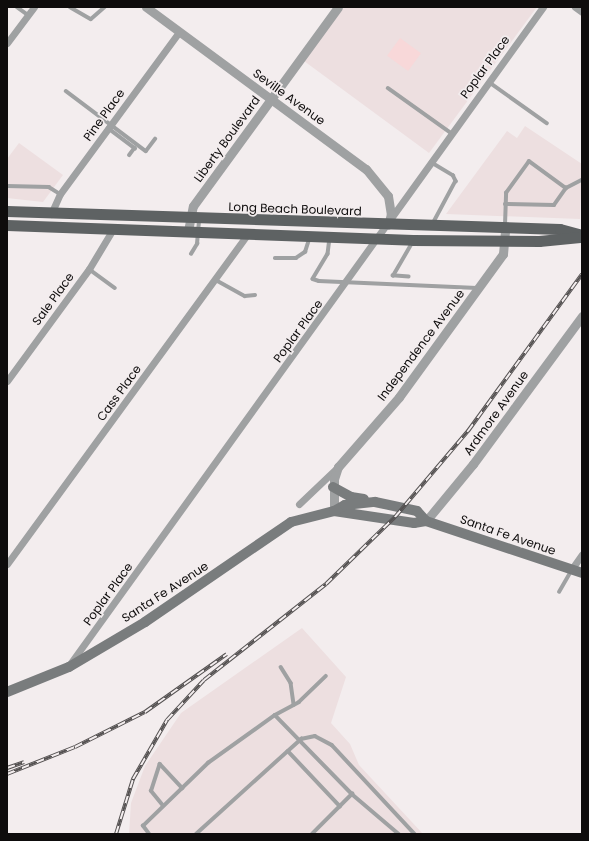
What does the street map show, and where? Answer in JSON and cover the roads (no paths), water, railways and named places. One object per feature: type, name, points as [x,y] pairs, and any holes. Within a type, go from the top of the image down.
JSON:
[{"type":"main road","name":"Long Beach Boulevard","points":[[7,211],[195,219],[505,229],[560,229],[582,235]]},
{"type":"main road","name":"Long Beach Boulevard","points":[[7,225],[413,240],[505,240],[582,235]]},
{"type":"main road","points":[[333,486],[350,497],[376,502]]},
{"type":"main road","name":"Santa Fe Avenue","points":[[7,692],[69,667],[177,601],[279,529],[305,517],[334,511],[345,505],[376,502],[417,511],[426,521]]},
{"type":"main road","name":"Santa Fe Avenue","points":[[334,511],[414,522],[426,521],[582,573]]},
{"type":"street","points":[[7,44],[34,7]]},
{"type":"street","name":"Seville Avenue","points":[[146,7],[378,180],[388,196],[391,214],[388,225]]},
{"type":"street","name":"Liberty Boulevard","points":[[193,231],[195,219],[193,206],[338,7]]},
{"type":"street","name":"Poplar Place","points":[[69,667],[346,284],[430,162],[543,7]]},
{"type":"street","name":"Pine Place","points":[[51,214],[60,194],[179,32]]},
{"type":"street","name":"Sale Place","points":[[7,381],[89,269],[114,229]]},
{"type":"street","name":"Independence Avenue","points":[[299,504],[338,467],[399,397],[503,254],[505,229]]},
{"type":"street","name":"Cass Place","points":[[7,564],[216,280],[248,233]]},
{"type":"street","name":"Ardmore Avenue","points":[[426,521],[473,464],[582,316]]},
{"type":"street","name":"Independence Avenue","points":[[334,511],[333,486],[338,467]]},
{"type":"street","points":[[571,570],[582,554]]},
{"type":"lane","points":[[17,7],[28,15]]},
{"type":"lane","points":[[70,7],[91,19],[105,7]]},
{"type":"lane","points":[[489,81],[547,123]]},
{"type":"lane","points":[[388,88],[451,133]]},
{"type":"lane","points":[[66,91],[135,148],[130,155]]},
{"type":"lane","points":[[109,127],[146,151],[155,139]]},
{"type":"lane","points":[[505,229],[506,193],[530,161],[566,188]]},
{"type":"lane","points":[[430,162],[453,174],[456,181],[433,226]]},
{"type":"lane","points":[[505,204],[554,205],[566,188],[582,180]]},
{"type":"lane","points":[[7,186],[49,187],[60,194]]},
{"type":"lane","points":[[191,254],[198,244],[193,231]]},
{"type":"lane","points":[[275,258],[296,258],[305,252],[310,236]]},
{"type":"lane","points":[[330,236],[328,254],[313,279],[346,284],[478,288]]},
{"type":"lane","points":[[409,277],[393,276],[413,240]]},
{"type":"lane","points":[[89,269],[115,288]]},
{"type":"lane","points":[[216,280],[245,296],[255,295]]},
{"type":"lane","points":[[559,592],[571,570]]},
{"type":"lane","points":[[281,667],[291,683],[294,705]]},
{"type":"lane","points":[[149,834],[142,826],[229,745],[275,715],[294,705],[326,676]]},
{"type":"lane","points":[[275,715],[352,794],[399,834]]},
{"type":"lane","points":[[196,834],[300,739],[315,736],[332,745],[415,834]]},
{"type":"lane","points":[[288,751],[340,806]]},
{"type":"lane","points":[[163,806],[151,790],[160,764],[182,788]]},
{"type":"lane","points":[[312,834],[352,794]]},
{"type":"railway","points":[[116,834],[133,779],[167,720],[204,680],[326,584],[395,517],[468,431],[582,274]]},
{"type":"railway","points":[[7,774],[75,747],[145,712],[227,654]]},
{"type":"railway","points":[[7,768],[24,762]]}]
